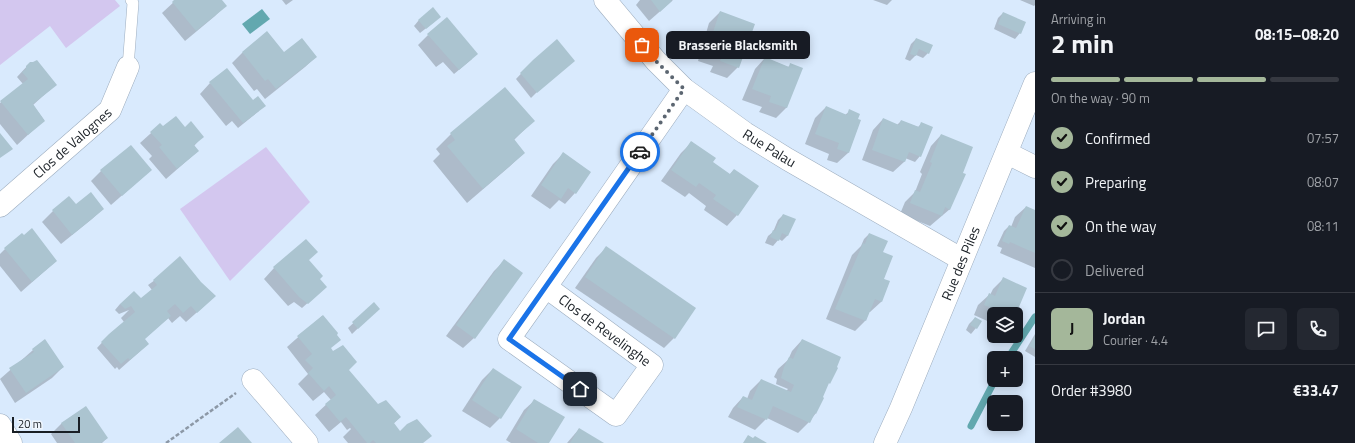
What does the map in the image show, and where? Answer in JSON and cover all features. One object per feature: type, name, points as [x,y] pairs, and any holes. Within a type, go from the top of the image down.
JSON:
[{"type":"street","name":"Rue Palau","points":[[606,0],[656,61],[684,89],[745,133],[787,159],[961,259]]},
{"type":"street","name":"Clos de Valognes","points":[[0,206],[110,110],[128,67]]},
{"type":"street","name":"Rue des Piles","points":[[885,443],[901,408],[961,259],[1007,153],[1035,83]]},
{"type":"street","name":"Clos de Revelinghe","points":[[546,287],[652,365],[616,414],[509,339],[684,89]]},
{"type":"street","points":[[1007,153],[1035,167]]},
{"type":"street","points":[[253,380],[308,443]]},
{"type":"street","points":[[0,425],[11,443]]},
{"type":"lane","points":[[128,67],[133,3],[131,0]]},
{"type":"path","points":[[166,443],[253,380]]},
{"type":"shaded area","points":[[0,0],[115,0],[120,6],[66,48],[50,26],[0,65]]},
{"type":"shaded area","points":[[262,9],[270,19],[250,34],[242,24]]},
{"type":"shaded area","points":[[266,147],[310,202],[230,281],[180,209]]},
{"type":"building","points":[[174,0],[222,0],[227,6],[196,31],[172,2]]},
{"type":"building","points":[[651,0],[671,0],[672,1],[660,12]]},
{"type":"building","points":[[433,7],[441,17],[426,29],[418,20]]},
{"type":"building","points":[[720,11],[755,24],[739,68],[720,61],[723,55],[707,50]]},
{"type":"building","points":[[1003,12],[1026,22],[1021,34],[998,24]]},
{"type":"building","points":[[447,17],[478,54],[459,70],[427,34]]},
{"type":"building","points":[[267,31],[284,52],[302,38],[317,57],[276,89],[268,79],[265,81],[242,52]]},
{"type":"building","points":[[916,38],[933,45],[929,54],[919,49],[916,56],[910,54]]},
{"type":"building","points":[[557,39],[575,61],[537,93],[520,73]]},
{"type":"building","points":[[765,57],[789,67],[790,63],[803,68],[787,108],[769,102],[771,96],[752,89]]},
{"type":"building","points":[[37,60],[57,85],[33,104],[45,121],[28,135],[0,101],[28,79],[22,72],[26,69],[26,66],[30,62]]},
{"type":"building","points":[[227,68],[253,100],[258,96],[266,106],[243,123],[209,82]]},
{"type":"building","points":[[505,87],[535,121],[514,139],[525,153],[483,189],[447,146],[455,140],[450,133]]},
{"type":"building","points":[[826,106],[847,115],[849,109],[860,114],[858,119],[861,120],[849,153],[837,149],[839,143],[815,134]]},
{"type":"building","points":[[176,116],[185,127],[191,121],[204,137],[194,145],[199,151],[177,169],[159,147],[162,145],[150,132],[160,123],[163,126]]},
{"type":"building","points":[[883,118],[899,125],[901,120],[919,127],[921,122],[933,127],[921,157],[909,152],[905,162],[872,150]]},
{"type":"building","points":[[0,133],[13,149],[0,158]]},
{"type":"building","points":[[941,134],[973,147],[963,173],[966,174],[950,210],[945,207],[942,216],[910,203],[915,190],[920,192],[932,163],[930,162]]},
{"type":"building","points":[[691,141],[716,158],[713,162],[730,174],[734,169],[759,186],[738,216],[713,199],[716,195],[699,183],[696,187],[671,170]]},
{"type":"building","points":[[131,145],[152,170],[122,196],[100,170]]},
{"type":"building","points":[[563,152],[591,172],[576,194],[568,188],[561,199],[541,185]]},
{"type":"building","points":[[91,192],[104,209],[72,235],[52,210],[69,196],[76,204]]},
{"type":"building","points":[[1026,206],[1035,210],[1035,253],[1010,242],[1009,244],[1002,241],[1009,225],[1016,228]]},
{"type":"building","points":[[783,214],[796,219],[788,236],[782,233],[779,241],[770,237],[773,230],[775,231]]},
{"type":"building","points":[[32,228],[57,261],[32,282],[4,248],[22,233],[24,235]]},
{"type":"building","points":[[869,233],[888,241],[883,252],[893,256],[884,279],[890,281],[882,302],[875,299],[866,321],[835,309],[863,243],[865,244]]},
{"type":"building","points":[[306,239],[318,252],[309,260],[323,276],[320,279],[327,287],[308,304],[299,297],[273,267]]},
{"type":"building","points":[[606,246],[696,308],[675,339],[585,277]]},
{"type":"building","points":[[180,256],[201,282],[216,296],[197,313],[191,306],[183,313],[175,304],[167,311],[171,316],[145,339],[149,344],[130,360],[128,358],[121,364],[101,342],[135,312],[131,306],[125,309],[120,304],[134,291],[141,298],[157,285],[153,280]]},
{"type":"building","points":[[504,259],[523,273],[475,339],[456,325]]},
{"type":"building","points":[[1003,277],[1027,288],[1019,307],[989,307],[984,305],[989,293],[995,296]]},
{"type":"building","points":[[374,302],[380,309],[358,329],[352,322]]},
{"type":"building","points":[[323,315],[338,333],[337,335],[341,340],[331,348],[333,351],[343,345],[357,362],[349,370],[378,404],[386,400],[401,417],[394,423],[400,431],[407,424],[417,419],[432,436],[423,443],[376,443],[373,440],[370,443],[367,443],[346,417],[340,422],[325,404],[336,395],[329,386],[324,391],[308,373],[313,368],[305,360],[312,354],[297,336]]},
{"type":"building","points":[[975,317],[982,321],[977,329],[970,325]]},
{"type":"building","points":[[1035,336],[1035,349],[1029,346]]},
{"type":"building","points":[[45,339],[64,367],[26,393],[9,368],[34,352],[32,349]]},
{"type":"building","points":[[802,339],[841,357],[837,367],[838,368],[830,384],[829,383],[823,397],[824,398],[810,423],[773,406],[767,420],[737,407],[743,396],[752,400],[761,379],[791,392],[794,385],[781,378],[789,357],[793,359]]},
{"type":"building","points":[[493,368],[522,387],[501,419],[472,400]]},
{"type":"building","points":[[534,399],[565,417],[549,443],[538,443],[516,429]]},
{"type":"building","points":[[86,406],[108,438],[101,443],[75,443],[61,423]]},
{"type":"building","points":[[238,427],[252,443],[219,443]]},
{"type":"building","points":[[579,428],[604,443],[570,443]]},
{"type":"building","points":[[748,435],[753,438],[755,436],[767,443],[743,443]]},
{"type":"waterway","points":[[1013,351],[1035,317]]},
{"type":"waterway","points":[[971,426],[991,387]]},
{"type":"way so far","points":[[640,152],[684,89],[642,45]]},
{"type":"place","name":"Brasserie Blacksmith","points":[[642,45]]},
{"type":"route","points":[[580,389],[509,339],[640,152]]}]
